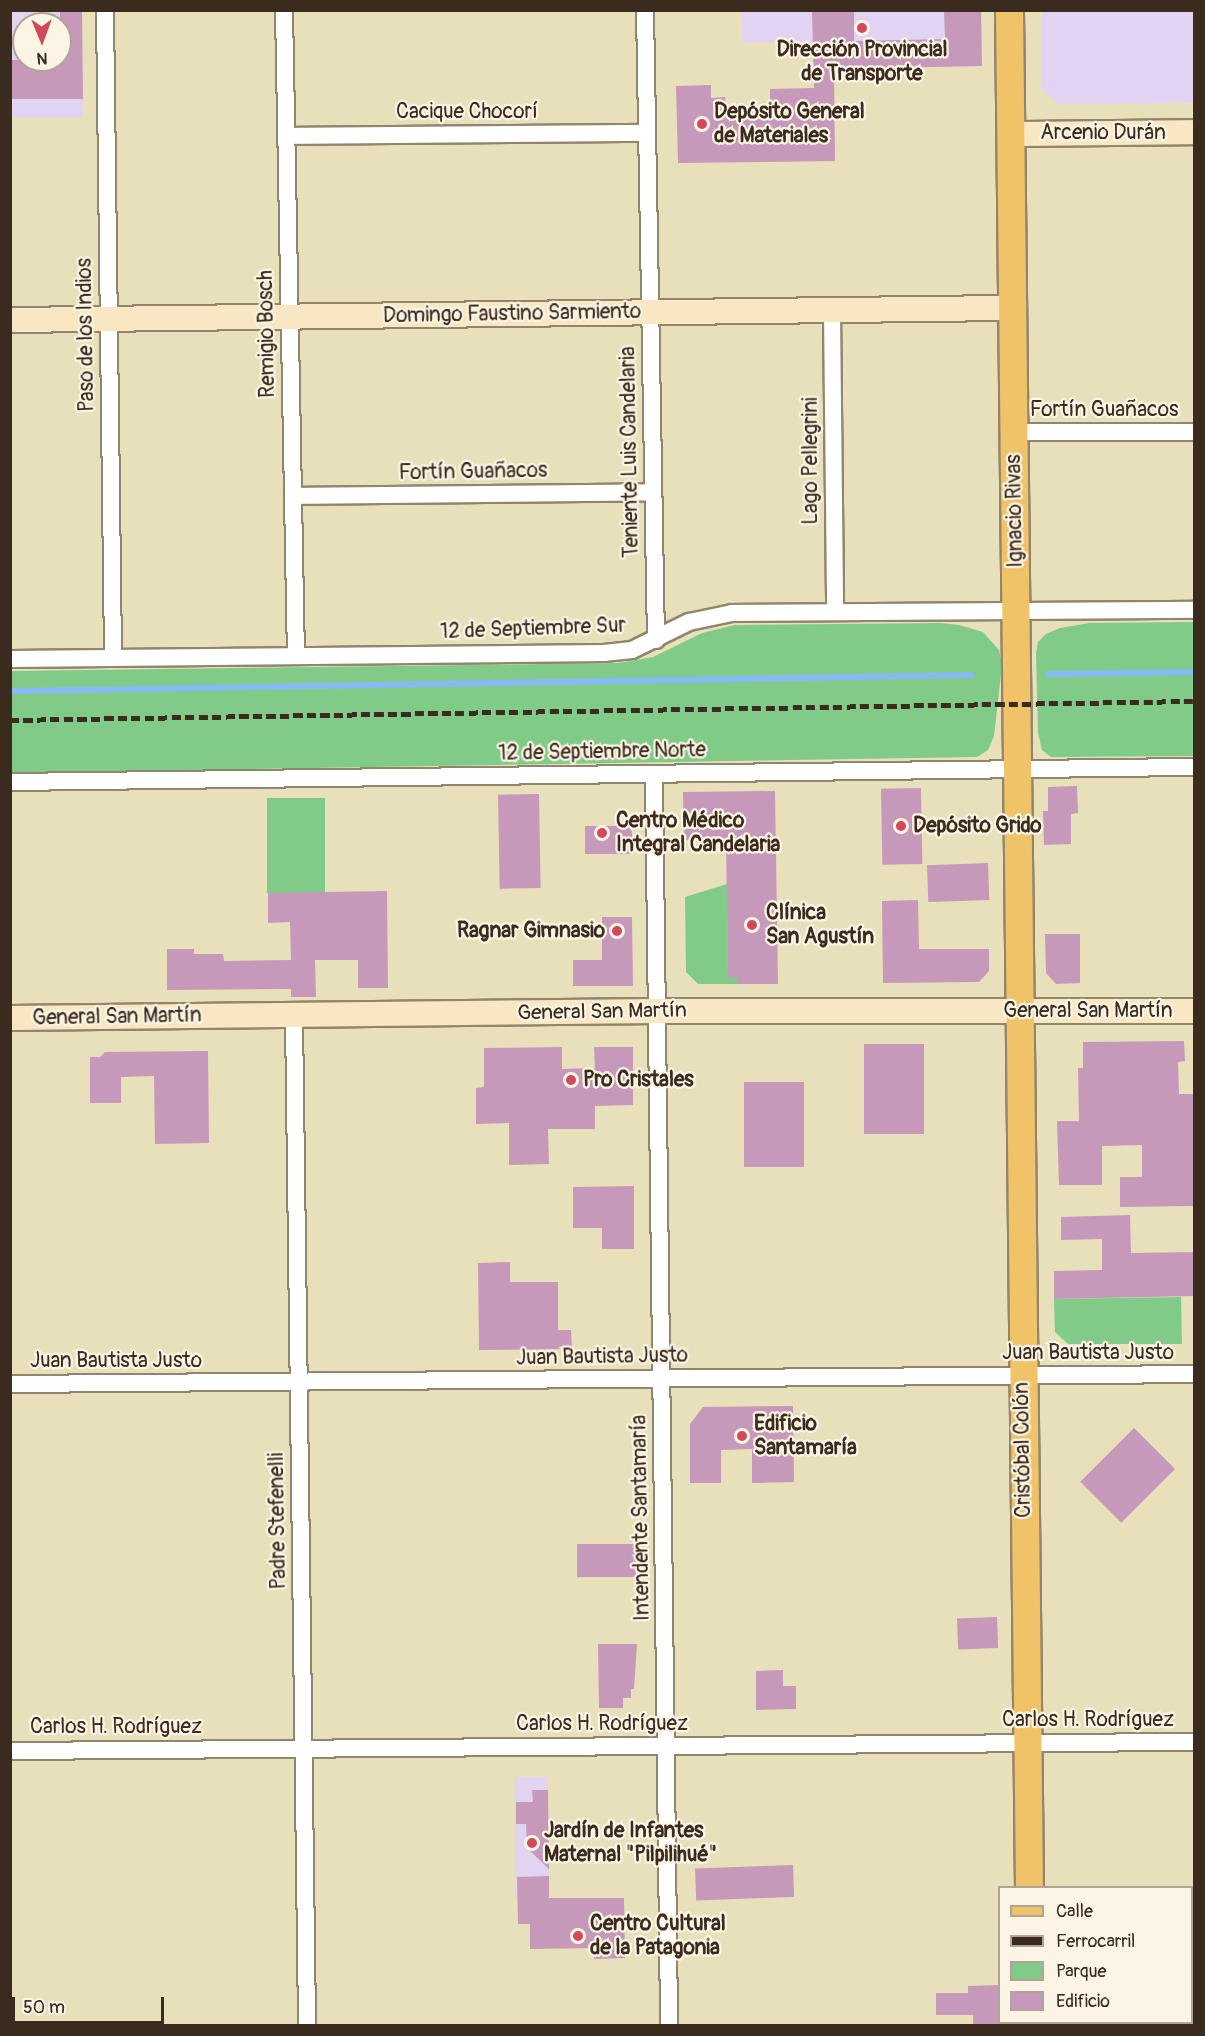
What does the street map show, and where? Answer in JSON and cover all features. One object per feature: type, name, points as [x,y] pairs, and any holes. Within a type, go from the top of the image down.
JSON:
[{"type":"main road","name":"Ignacio Rivas","points":[[1009,10],[1018,1012]]},
{"type":"main road","name":"Arcenio Durán","points":[[1011,134],[1194,132]]},
{"type":"main road","name":"Domingo Faustino Sarmiento","points":[[10,321],[1013,308]]},
{"type":"main road","name":"General San Martín","points":[[10,1018],[658,1011],[1194,1011]]},
{"type":"main road","name":"Cristóbal Colón","points":[[1018,1012],[1029,1886]]},
{"type":"street","name":"Paso de los Indios","points":[[105,10],[113,658]]},
{"type":"street","name":"Remigio Bosch","points":[[284,10],[296,656]]},
{"type":"street","name":"Teniente Luis Candelaria","points":[[645,10],[656,640]]},
{"type":"street","name":"Cacique Chocorí","points":[[286,136],[647,134]]},
{"type":"street","name":"Lago Pellegrini","points":[[832,310],[835,612]]},
{"type":"street","name":"Fortín Guañacos","points":[[1014,432],[1194,432]]},
{"type":"street","name":"Fortín Guañacos","points":[[293,496],[653,492]]},
{"type":"street","name":"12 de Septiembre Sur","points":[[10,659],[604,653],[632,650],[689,622],[718,615],[1194,610]]},
{"type":"street","name":"12 de Septiembre Norte","points":[[10,782],[1194,767]]},
{"type":"street","points":[[654,774],[658,1011]]},
{"type":"street","name":"Intendente Santamaría","points":[[658,1011],[669,2025]]},
{"type":"street","name":"Padre Stefenelli","points":[[294,1016],[307,2025]]},
{"type":"street","name":"Juan Bautista Justo","points":[[10,1384],[1194,1374]]},
{"type":"street","name":"Carlos H. Rodríguez","points":[[10,1751],[1194,1742]]},
{"type":"shaded area","points":[[10,11],[82,11],[83,117],[11,117]]},
{"type":"shaded area","name":"Dirección Provincial de Transporte","points":[[741,11],[981,11],[982,66],[834,69],[834,58],[813,58],[813,41],[742,43]]},
{"type":"shaded area","points":[[1042,11],[1194,11],[1194,103],[1059,104],[1042,90]]},
{"type":"shaded area","name":"Jardín de Infantes Maternal \"Pilpilihué\"","points":[[515,1777],[548,1777],[548,1898],[515,1898]]},
{"type":"green space","points":[[1194,622],[1194,756],[1051,757],[1042,750],[1038,733],[1036,653],[1038,642],[1046,634],[1060,628],[1089,623]]},
{"type":"green space","points":[[940,623],[959,625],[983,632],[999,650],[1002,665],[994,736],[988,750],[977,757],[11,773],[11,671],[618,663],[653,657],[702,633],[735,625]]},
{"type":"green space","points":[[267,798],[325,798],[325,893],[267,893]]},
{"type":"green space","points":[[727,884],[728,977],[737,977],[737,984],[698,984],[686,972],[685,897]]},
{"type":"green space","points":[[1181,1297],[1182,1344],[1068,1344],[1055,1332],[1054,1299]]},
{"type":"building","points":[[60,10],[82,10],[83,99],[10,99],[10,60],[12,60],[12,72],[72,72],[72,12],[60,12]]},
{"type":"building","points":[[812,10],[854,10],[854,41],[945,39],[944,10],[981,10],[982,66],[834,69],[835,161],[678,163],[676,86],[711,85],[711,98],[725,97],[726,106],[770,106],[770,89],[814,88]]},
{"type":"building","points":[[1077,786],[1078,813],[1071,814],[1071,844],[1044,845],[1043,811],[1048,811],[1048,787]]},
{"type":"building","name":"Depósito Grido","points":[[921,788],[922,864],[882,865],[881,789]]},
{"type":"building","name":"Clínica San Agustín","points":[[775,791],[778,984],[737,984],[737,977],[728,978],[726,840],[684,840],[683,792]]},
{"type":"building","points":[[539,794],[541,888],[500,889],[498,795]]},
{"type":"building","name":"Centro Médico Integral Candelaria","points":[[585,826],[632,826],[632,854],[585,854]]},
{"type":"building","points":[[988,863],[989,900],[928,902],[927,865]]},
{"type":"building","points":[[387,891],[388,988],[358,988],[358,960],[315,960],[316,997],[291,997],[291,989],[167,990],[167,949],[194,949],[194,954],[223,954],[224,961],[291,960],[290,922],[268,923],[268,893]]},
{"type":"building","points":[[918,900],[919,949],[989,949],[989,971],[979,982],[883,983],[882,901]]},
{"type":"building","points":[[602,917],[632,917],[633,986],[573,986],[573,960],[602,960]]},
{"type":"building","points":[[1045,934],[1080,934],[1080,983],[1056,984],[1046,973]]},
{"type":"building","points":[[1184,1041],[1185,1061],[1178,1062],[1179,1094],[1194,1094],[1194,1206],[1120,1207],[1120,1177],[1142,1177],[1142,1145],[1102,1146],[1102,1185],[1059,1185],[1057,1121],[1079,1121],[1078,1068],[1083,1068],[1083,1042]]},
{"type":"building","points":[[864,1044],[924,1044],[924,1134],[864,1134]]},
{"type":"building","points":[[562,1047],[562,1069],[595,1068],[594,1047],[633,1047],[633,1105],[595,1106],[595,1129],[548,1129],[549,1164],[509,1165],[509,1123],[476,1124],[476,1088],[484,1087],[484,1048]]},
{"type":"building","points":[[208,1051],[209,1143],[155,1144],[154,1076],[121,1077],[121,1103],[90,1103],[90,1057],[100,1057],[105,1052]]},
{"type":"building","points":[[744,1082],[804,1082],[804,1167],[744,1167]]},
{"type":"building","points":[[634,1186],[634,1249],[602,1249],[602,1228],[573,1228],[573,1187]]},
{"type":"building","points":[[1130,1215],[1131,1253],[1194,1252],[1194,1296],[1054,1299],[1054,1271],[1102,1270],[1102,1239],[1061,1240],[1061,1217]]},
{"type":"building","points":[[510,1262],[510,1282],[558,1282],[558,1330],[571,1330],[572,1349],[479,1350],[478,1263]]},
{"type":"building","name":"Edificio Santamaría","points":[[793,1406],[794,1482],[752,1483],[752,1449],[721,1450],[721,1483],[690,1483],[690,1424],[703,1407]]},
{"type":"building","points":[[1134,1428],[1175,1469],[1121,1523],[1080,1482]]},
{"type":"building","points":[[577,1544],[636,1544],[636,1577],[577,1577]]},
{"type":"building","points":[[997,1617],[998,1648],[958,1649],[957,1618]]},
{"type":"building","points":[[598,1644],[637,1644],[634,1689],[631,1689],[631,1698],[623,1698],[623,1708],[599,1708]]},
{"type":"building","points":[[783,1670],[783,1686],[796,1686],[796,1709],[756,1710],[756,1671]]},
{"type":"building","points":[[532,1790],[548,1790],[549,1869],[527,1848],[526,1824],[516,1824],[516,1802],[533,1802]]},
{"type":"building","points":[[793,1865],[794,1897],[696,1900],[695,1868]]},
{"type":"building","name":"Centro Cultural de la Patagonia","points":[[549,1876],[549,1898],[624,1898],[625,1958],[594,1959],[594,1948],[530,1949],[530,1924],[518,1924],[517,1877]]},
{"type":"building","points":[[998,1985],[999,2025],[973,2025],[973,2015],[936,2015],[936,1993],[968,1993],[968,1986]]},
{"type":"waterway","points":[[1048,674],[1194,672]]},
{"type":"waterway","points":[[10,691],[972,675]]},
{"type":"railway","points":[[10,720],[1194,701]]},
{"type":"place","name":"Dirección Provincial de Transporte","points":[[862,28]]},
{"type":"place","name":"Depósito General de Materiales","points":[[702,124]]},
{"type":"place","name":"Depósito Grido","points":[[901,826]]},
{"type":"place","name":"Centro Médico Integral Candelaria","points":[[602,833]]},
{"type":"place","name":"Clínica San Agustín","points":[[752,925]]},
{"type":"place","name":"Ragnar Gimnasio","points":[[617,931]]},
{"type":"place","name":"Pro Cristales","points":[[571,1080]]},
{"type":"place","name":"Edificio Santamaría","points":[[742,1436]]},
{"type":"place","name":"Jardín de Infantes Maternal \"Pilpilihué\"","points":[[532,1843]]},
{"type":"place","name":"Centro Cultural de la Patagonia","points":[[578,1936]]}]
